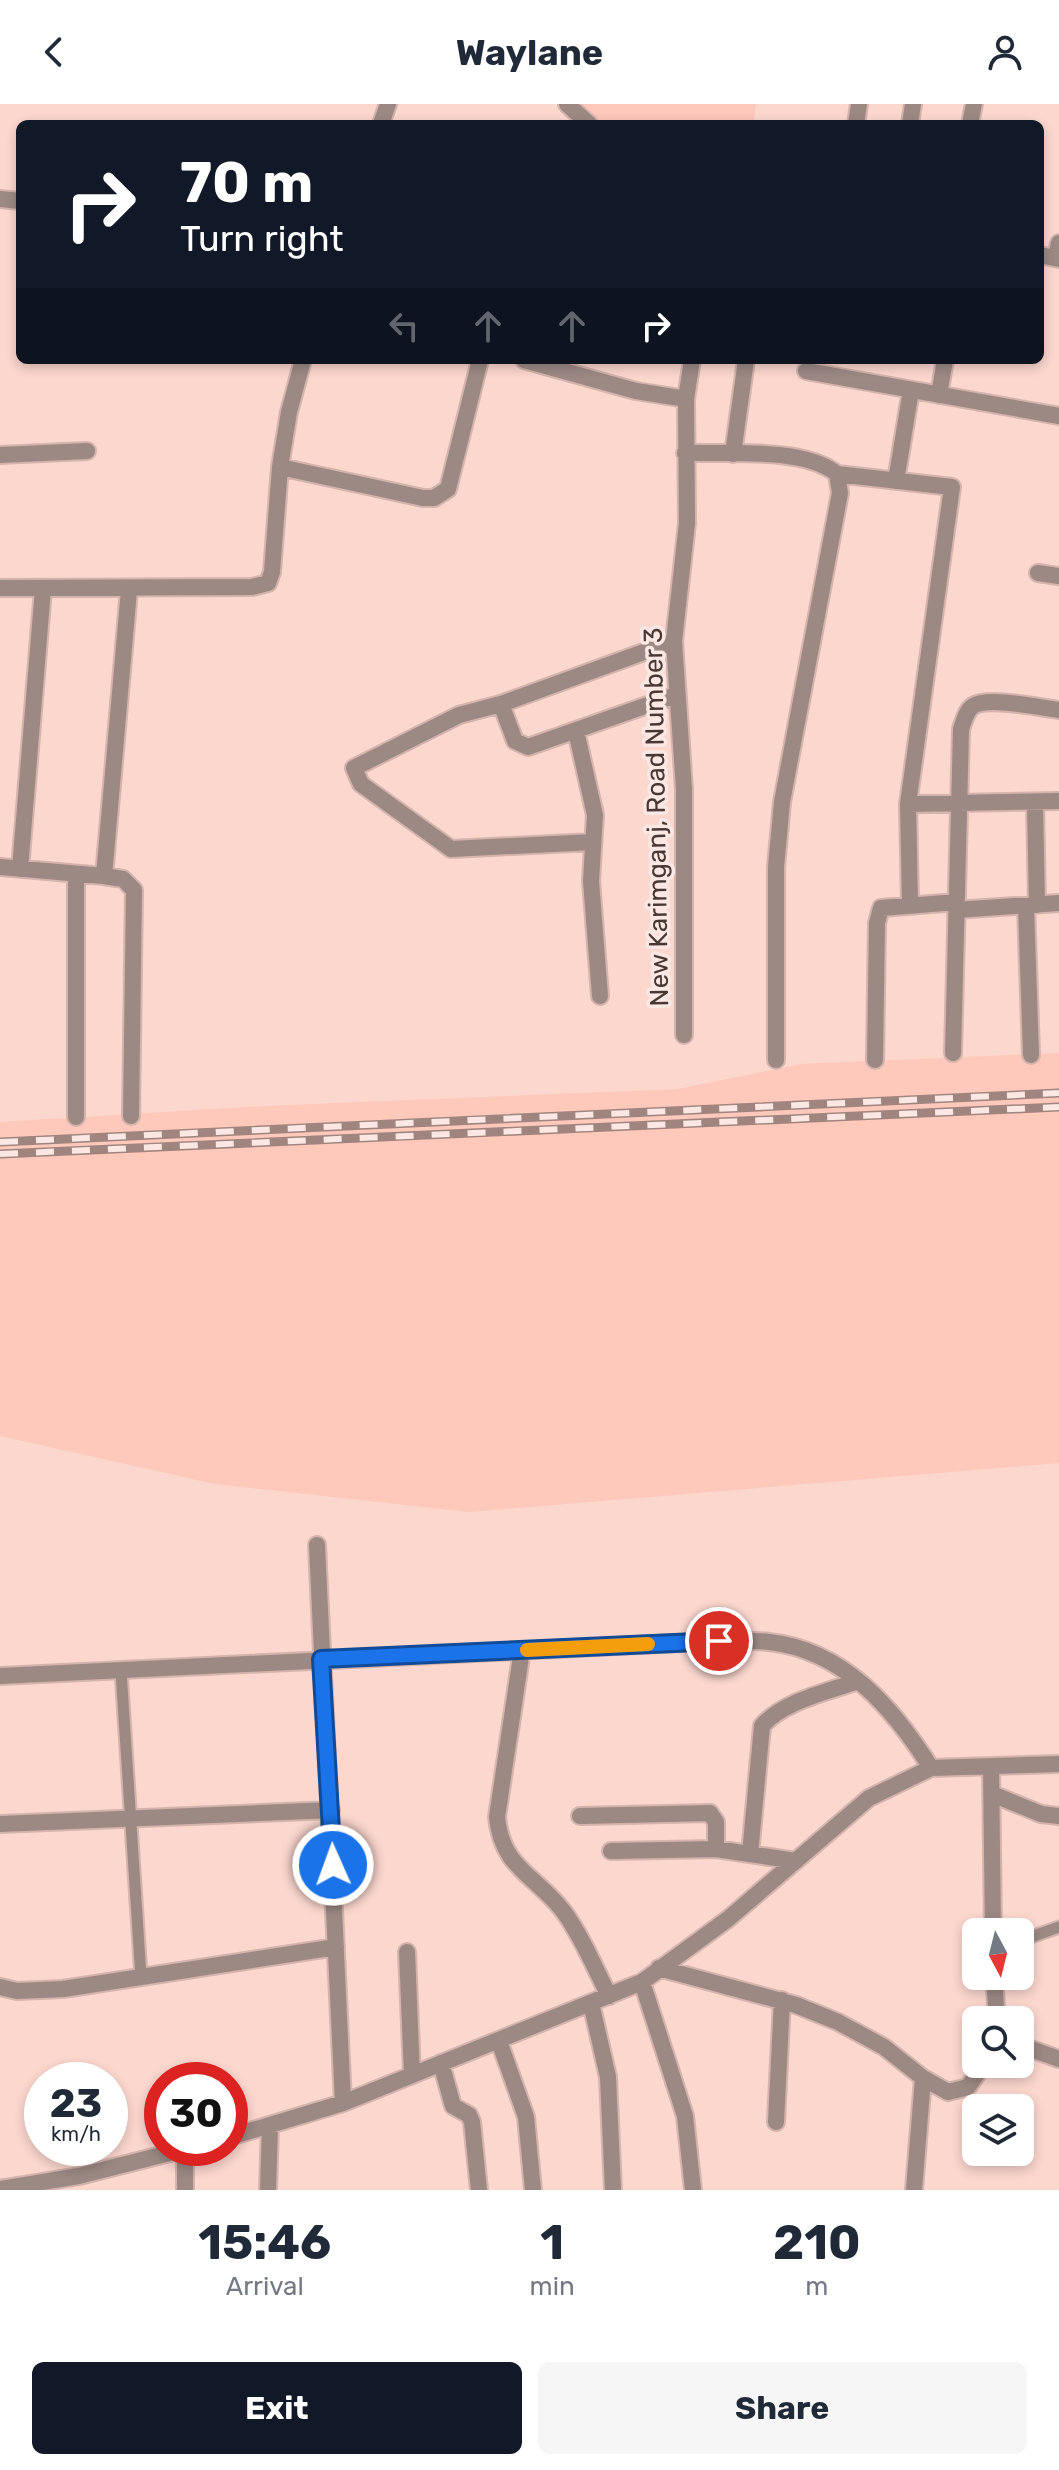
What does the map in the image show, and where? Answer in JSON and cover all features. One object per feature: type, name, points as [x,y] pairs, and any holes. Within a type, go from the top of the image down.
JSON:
[{"type":"street","points":[[567,104],[585,120]]},
{"type":"street","points":[[0,588],[129,590],[262,586],[268,583],[272,572],[280,467],[289,412],[302,364]]},
{"type":"street","points":[[280,467],[423,498],[442,495],[448,489],[479,364]]},
{"type":"street","points":[[538,364],[636,391],[686,399]]},
{"type":"street","name":"New Karimganj, Road Number 3","points":[[684,1035],[684,789],[674,641],[687,523],[686,399],[691,364]]},
{"type":"street","points":[[733,454],[745,364]]},
{"type":"street","points":[[939,395],[944,364]]},
{"type":"street","points":[[806,371],[1059,416]]},
{"type":"street","points":[[896,481],[911,390]]},
{"type":"street","points":[[0,455],[87,451]]},
{"type":"street","points":[[685,453],[797,458],[826,464],[837,474],[952,487],[908,804],[910,904]]},
{"type":"street","points":[[776,1060],[776,867],[782,802],[840,493],[837,474]]},
{"type":"street","points":[[1038,573],[1059,576]]},
{"type":"street","points":[[20,869],[43,589]]},
{"type":"street","points":[[104,876],[129,590]]},
{"type":"street","points":[[593,842],[451,849],[355,778],[356,764],[459,715],[501,704],[674,641]]},
{"type":"street","points":[[501,704],[515,741],[522,747],[676,695]]},
{"type":"street","points":[[953,1053],[961,729],[966,714],[974,705],[988,701],[1059,710]]},
{"type":"street","points":[[576,731],[595,815],[591,881],[600,996]]},
{"type":"street","points":[[908,804],[1059,801]]},
{"type":"street","points":[[1031,1055],[1035,802]]},
{"type":"street","points":[[0,867],[123,879],[134,890],[131,1116]]},
{"type":"street","points":[[76,874],[76,1117]]},
{"type":"street","points":[[875,1060],[878,914],[887,905],[1059,903]]},
{"type":"street","points":[[317,1545],[343,2103]]},
{"type":"street","points":[[0,1676],[522,1650],[771,1642],[814,1653],[858,1681],[900,1719],[931,1768]]},
{"type":"street","points":[[522,1650],[497,1817],[499,1838],[506,1855],[565,1913],[609,1996]]},
{"type":"street","points":[[750,1854],[762,1726],[769,1718],[796,1704],[858,1681]]},
{"type":"street","points":[[248,2132],[343,2103],[642,1982],[728,1919],[869,1798],[931,1768],[1059,1764]]},
{"type":"street","points":[[991,1767],[993,1918]]},
{"type":"street","points":[[992,1794],[1041,1814],[1059,1816]]},
{"type":"street","points":[[0,1824],[331,1810]]},
{"type":"street","points":[[580,1816],[710,1813],[716,1822],[716,1849]]},
{"type":"street","points":[[611,1851],[716,1849],[796,1861]]},
{"type":"street","points":[[0,1987],[17,1991],[63,1989],[336,1947]]},
{"type":"street","points":[[407,1952],[412,2075]]},
{"type":"street","points":[[659,1968],[782,2000],[850,2029],[884,2047],[923,2078],[948,2092],[959,2091],[976,2078]]},
{"type":"street","points":[[642,1982],[685,2116],[693,2190]]},
{"type":"street","points":[[776,2122],[782,2000]]},
{"type":"street","points":[[591,2003],[608,2077],[613,2190]]},
{"type":"street","points":[[499,2041],[526,2117],[533,2190]]},
{"type":"street","points":[[1034,2050],[1059,2059]]},
{"type":"street","points":[[441,2063],[453,2106],[469,2115],[472,2122],[479,2190]]},
{"type":"street","points":[[914,2190],[923,2078]]},
{"type":"street","points":[[268,2190],[270,2126]]},
{"type":"street","points":[[0,2189],[78,2183],[144,2162]]},
{"type":"street","points":[[185,2190],[186,2166]]},
{"type":"lane","points":[[121,1671],[141,1977]]},
{"type":"lane","points":[[1034,1936],[1059,1927]]},
{"type":"shaded area","points":[[573,104],[756,104],[754,120],[590,120]]},
{"type":"shaded area","points":[[1059,1053],[1059,1463],[468,1512],[215,1484],[0,1436],[0,1122],[265,1106],[678,1089],[801,1064]]},
{"type":"railway","points":[[0,1142],[1059,1093]]},
{"type":"railway","points":[[0,1154],[1059,1107]]},
{"type":"slow traffic","points":[[527,1650],[648,1644]]},
{"type":"route","points":[[333,1865],[321,1659],[719,1641]]}]
